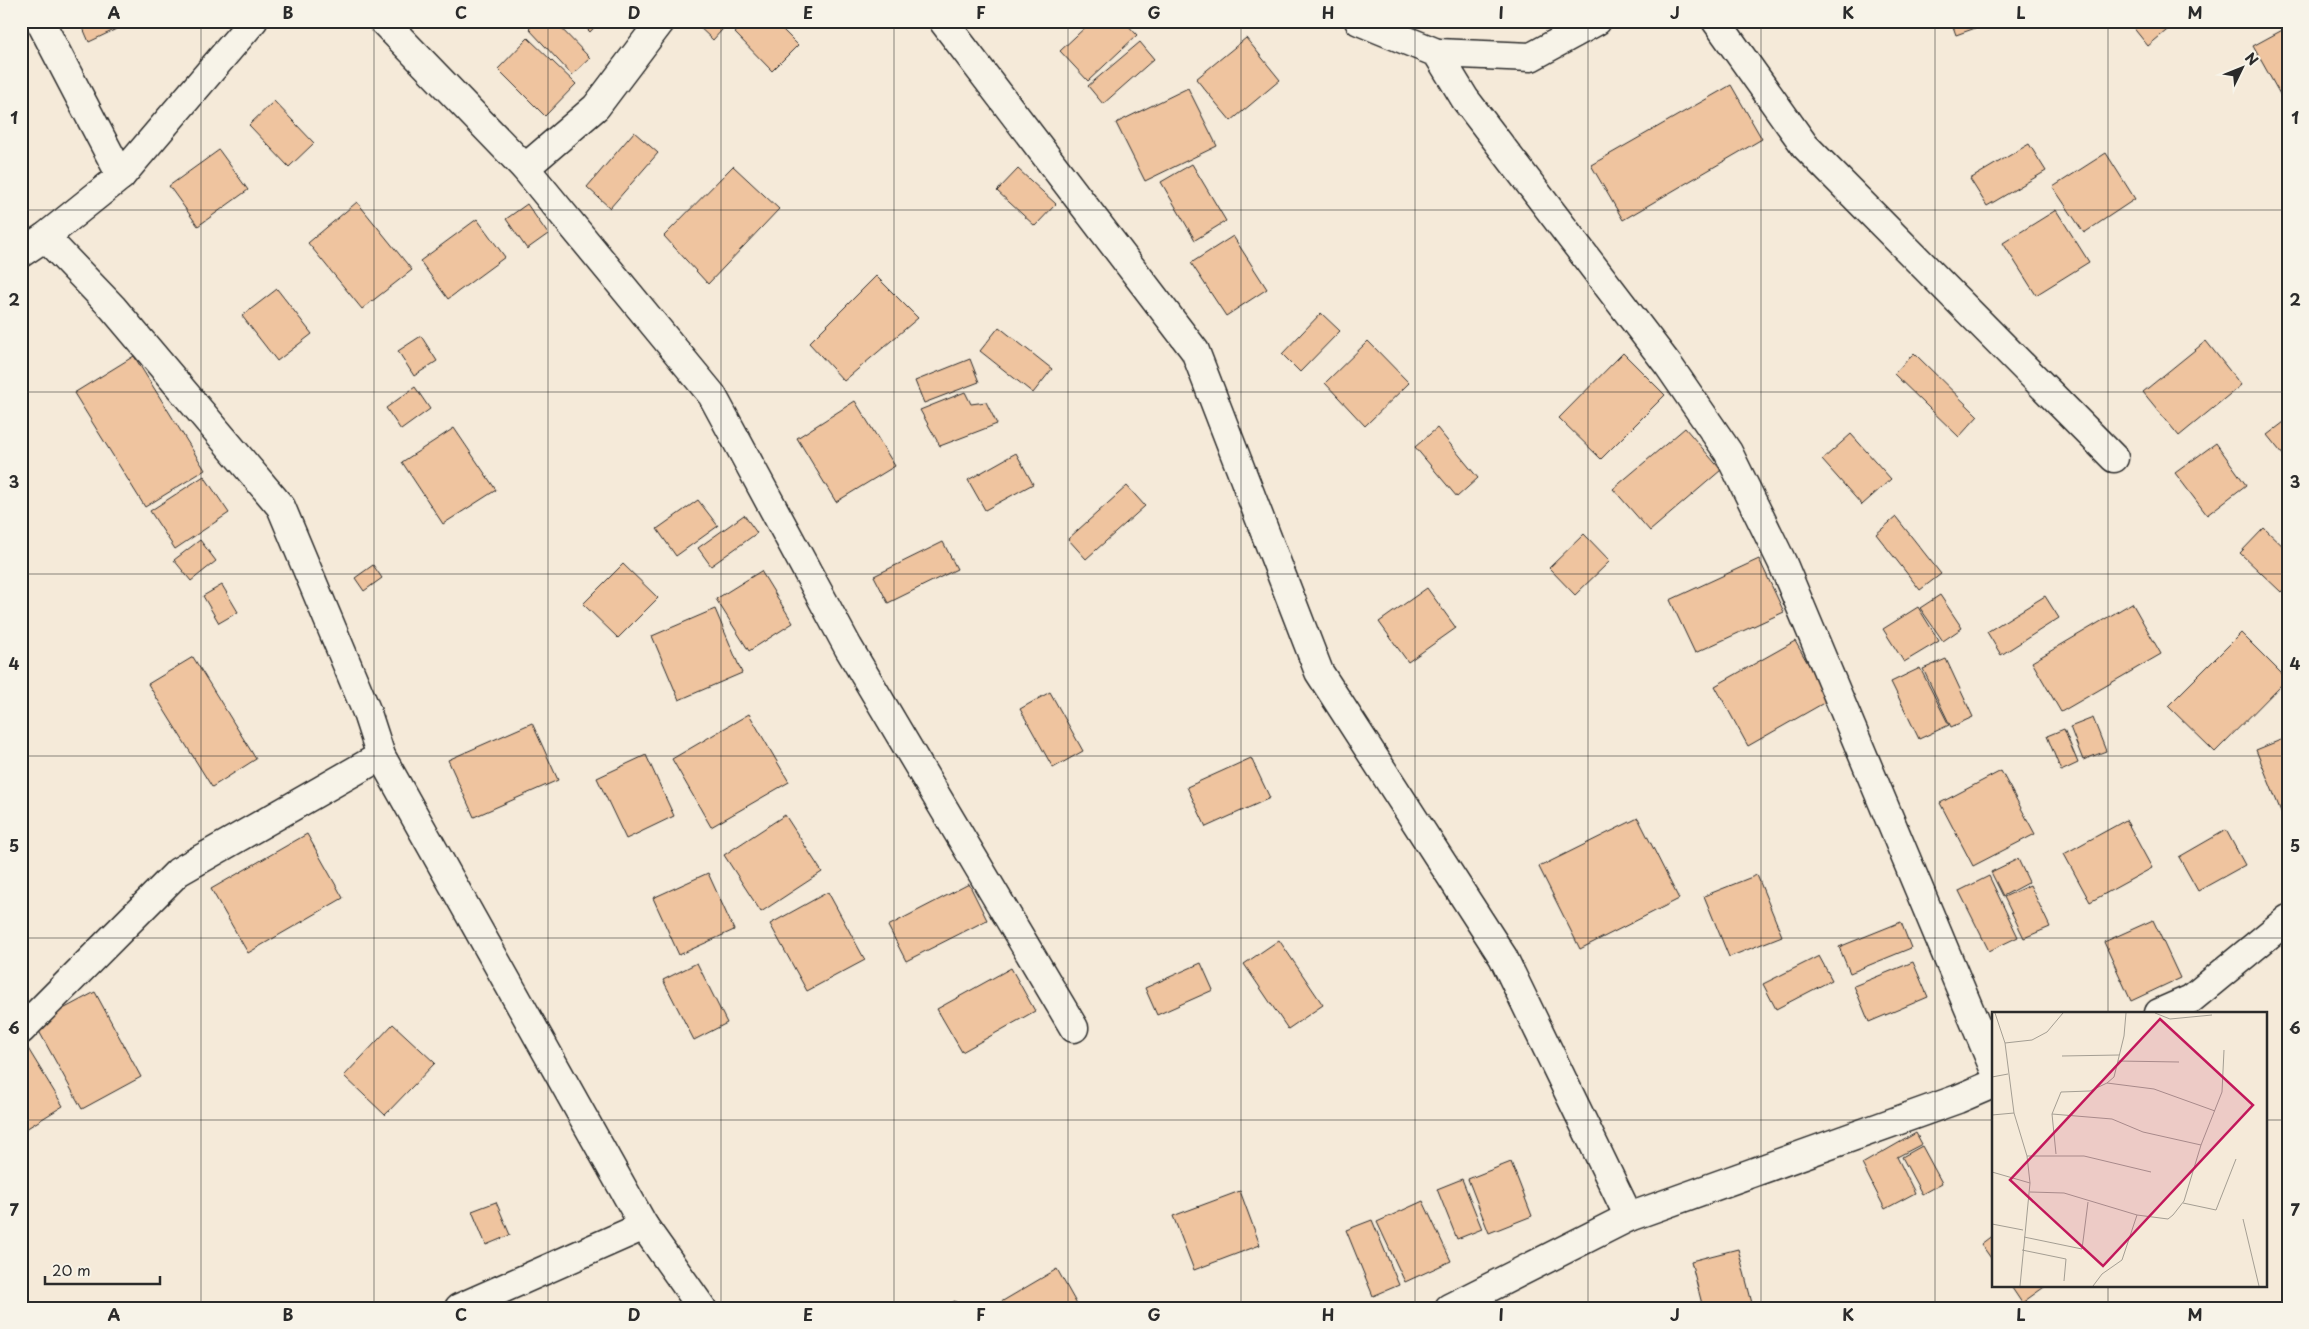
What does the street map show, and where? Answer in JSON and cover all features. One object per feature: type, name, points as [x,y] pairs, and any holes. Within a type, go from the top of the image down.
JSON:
[{"type":"street","points":[[40,21],[121,176]]},
{"type":"street","points":[[21,253],[121,176],[253,21]]},
{"type":"street","points":[[383,21],[525,168],[712,395],[848,647],[1074,1028]]},
{"type":"street","points":[[525,168],[596,107],[661,21]]},
{"type":"street","points":[[943,21],[1195,351],[1319,672],[1504,958],[1629,1217]]},
{"type":"street","points":[[1358,21],[1437,53],[1531,57],[1597,21]]},
{"type":"street","points":[[1716,21],[1805,146],[2114,458]]},
{"type":"street","points":[[1437,53],[1465,99],[1669,366],[1728,452],[1782,562],[1992,1064]]},
{"type":"street","points":[[44,237],[113,308],[281,507],[366,710],[381,756],[644,1226],[702,1308]]},
{"type":"street","points":[[21,1030],[178,872],[381,756]]},
{"type":"street","points":[[2161,1012],[2191,999],[2288,919]]},
{"type":"street","points":[[1449,1308],[1629,1217],[1958,1099],[1992,1084]]},
{"type":"street","points":[[459,1308],[644,1226]]},
{"type":"building","points":[[80,21],[133,21],[89,42]]},
{"type":"building","points":[[537,21],[554,21],[590,58],[572,75],[529,29]]},
{"type":"building","points":[[579,21],[600,21],[590,32]]},
{"type":"building","points":[[699,21],[730,21],[713,40],[696,24]]},
{"type":"building","points":[[746,21],[774,21],[798,45],[772,71],[735,33]]},
{"type":"building","points":[[1092,21],[1124,21],[1137,35],[1088,81],[1060,51]]},
{"type":"building","points":[[1951,21],[1991,21],[1992,22],[1956,35]]},
{"type":"building","points":[[2128,21],[2178,21],[2148,46]]},
{"type":"building","points":[[2288,27],[2288,92],[2281,96],[2253,46]]},
{"type":"building","points":[[528,38],[576,84],[545,116],[498,69]]},
{"type":"building","points":[[1246,38],[1280,80],[1231,121],[1196,79]]},
{"type":"building","points":[[1140,42],[1154,59],[1103,104],[1088,86]]},
{"type":"building","points":[[1731,85],[1762,139],[1623,220],[1591,165]]},
{"type":"building","points":[[1188,88],[1217,146],[1145,181],[1116,123]]},
{"type":"building","points":[[274,101],[314,143],[289,167],[249,125]]},
{"type":"building","points":[[634,132],[658,153],[610,208],[587,187]]},
{"type":"building","points":[[2029,144],[2046,171],[1987,206],[1970,179]]},
{"type":"building","points":[[219,150],[248,190],[198,226],[169,186]]},
{"type":"building","points":[[2106,153],[2135,199],[2084,233],[2053,187]]},
{"type":"building","points":[[1192,164],[1226,221],[1195,240],[1161,182]]},
{"type":"building","points":[[733,166],[779,209],[708,284],[664,236]]},
{"type":"building","points":[[1018,169],[1056,204],[1035,226],[997,191]]},
{"type":"building","points":[[357,202],[412,270],[362,309],[308,243]]},
{"type":"building","points":[[527,204],[548,234],[527,249],[506,219]]},
{"type":"building","points":[[2056,210],[2089,262],[2036,295],[2003,243]]},
{"type":"building","points":[[477,219],[505,257],[448,299],[420,261]]},
{"type":"building","points":[[1233,236],[1267,289],[1226,316],[1191,263]]},
{"type":"building","points":[[876,276],[918,318],[844,381],[809,343]]},
{"type":"building","points":[[277,289],[312,334],[277,361],[242,316]]},
{"type":"building","points":[[1321,313],[1340,331],[1300,372],[1282,354]]},
{"type":"building","points":[[999,327],[1052,369],[1033,393],[980,351]]},
{"type":"building","points":[[421,336],[437,361],[414,376],[398,351]]},
{"type":"building","points":[[1368,341],[1409,383],[1365,426],[1325,383]]},
{"type":"building","points":[[2206,341],[2241,385],[2179,436],[2143,392]]},
{"type":"building","points":[[1623,353],[1665,395],[1601,459],[1559,418]]},
{"type":"building","points":[[1914,353],[1978,416],[1959,437],[1894,374]]},
{"type":"building","points":[[134,356],[205,470],[145,507],[74,393]]},
{"type":"building","points":[[970,359],[979,382],[924,403],[915,381]]},
{"type":"building","points":[[415,387],[430,409],[401,430],[386,408]]},
{"type":"building","points":[[965,392],[971,404],[986,402],[997,424],[940,446],[920,410]]},
{"type":"building","points":[[855,401],[895,466],[836,502],[797,438]]},
{"type":"building","points":[[2288,419],[2288,461],[2267,435]]},
{"type":"building","points":[[454,428],[496,490],[443,524],[402,462]]},
{"type":"building","points":[[1437,428],[1478,478],[1457,497],[1415,447]]},
{"type":"building","points":[[1685,428],[1721,470],[1650,531],[1613,489]]},
{"type":"building","points":[[1851,434],[1891,479],[1862,505],[1822,460]]},
{"type":"building","points":[[2216,443],[2246,485],[2207,515],[2175,473]]},
{"type":"building","points":[[1016,453],[1033,484],[985,510],[968,480]]},
{"type":"building","points":[[204,476],[229,513],[175,549],[150,511]]},
{"type":"building","points":[[1127,486],[1145,506],[1086,559],[1068,539]]},
{"type":"building","points":[[698,500],[718,526],[676,556],[657,529]]},
{"type":"building","points":[[744,515],[757,533],[711,566],[698,548]]},
{"type":"building","points":[[1896,517],[1941,574],[1920,590],[1876,534]]},
{"type":"building","points":[[2264,528],[2288,551],[2288,585],[2281,592],[2240,553]]},
{"type":"building","points":[[1584,534],[1610,561],[1575,595],[1549,568]]},
{"type":"building","points":[[200,540],[216,561],[191,581],[174,560]]},
{"type":"building","points":[[943,542],[957,569],[888,603],[874,576]]},
{"type":"building","points":[[1759,559],[1784,612],[1695,653],[1670,600]]},
{"type":"building","points":[[623,564],[658,598],[618,638],[583,604]]},
{"type":"building","points":[[373,565],[382,578],[364,591],[355,578]]},
{"type":"building","points":[[761,571],[793,623],[749,651],[716,599]]},
{"type":"building","points":[[222,585],[238,612],[219,623],[203,596]]},
{"type":"building","points":[[1427,588],[1456,628],[1408,662],[1379,622]]},
{"type":"building","points":[[1940,595],[1962,628],[1943,641],[1920,608]]},
{"type":"building","points":[[2045,596],[2059,618],[2001,655],[1987,632]]},
{"type":"building","points":[[2132,603],[2161,654],[2061,712],[2032,662]]},
{"type":"building","points":[[1918,607],[1939,641],[1904,662],[1883,629]]},
{"type":"building","points":[[715,609],[742,673],[679,700],[652,636]]},
{"type":"building","points":[[2241,633],[2287,679],[2215,752],[2168,706]]},
{"type":"building","points":[[1795,641],[1829,700],[1748,746],[1715,686]]},
{"type":"building","points":[[193,657],[256,759],[212,787],[148,684]]},
{"type":"building","points":[[1946,659],[1973,717],[1951,727],[1923,669]]},
{"type":"building","points":[[1920,668],[1949,725],[1919,739],[1891,682]]},
{"type":"building","points":[[1050,692],[1083,751],[1053,768],[1020,709]]},
{"type":"building","points":[[749,714],[789,782],[711,827],[672,759]]},
{"type":"building","points":[[2093,718],[2106,751],[2083,760],[2070,727]]},
{"type":"building","points":[[532,723],[558,780],[474,817],[448,760]]},
{"type":"building","points":[[2064,729],[2078,763],[2061,771],[2047,736]]},
{"type":"building","points":[[2288,737],[2288,829],[2256,750]]},
{"type":"building","points":[[646,755],[674,816],[626,839],[597,778]]},
{"type":"building","points":[[1251,758],[1270,798],[1206,827],[1187,787]]},
{"type":"building","points":[[2001,771],[2035,834],[1973,866],[1940,803]]},
{"type":"building","points":[[785,815],[822,872],[761,912],[724,855]]},
{"type":"building","points":[[1638,818],[1679,899],[1580,949],[1539,867]]},
{"type":"building","points":[[2126,820],[2152,868],[2090,902],[2064,854]]},
{"type":"building","points":[[2226,830],[2245,865],[2198,891],[2179,857]]},
{"type":"building","points":[[307,834],[343,898],[248,953],[211,889]]},
{"type":"building","points":[[2018,859],[2029,882],[2003,896],[1991,872]]},
{"type":"building","points":[[708,873],[734,930],[679,955],[653,898]]},
{"type":"building","points":[[1757,875],[1782,936],[1729,957],[1704,896]]},
{"type":"building","points":[[1989,876],[2018,937],[1989,951],[1959,891]]},
{"type":"building","points":[[969,884],[987,920],[906,961],[888,926]]},
{"type":"building","points":[[2030,885],[2050,927],[2024,938],[2004,897]]},
{"type":"building","points":[[828,892],[865,960],[807,991],[770,924]]},
{"type":"building","points":[[2153,920],[2180,978],[2131,1001],[2104,942]]},
{"type":"building","points":[[1901,922],[1911,948],[1850,973],[1839,947]]},
{"type":"building","points":[[1279,940],[1323,1005],[1288,1029],[1244,964]]},
{"type":"building","points":[[1819,956],[1832,980],[1776,1009],[1763,984]]},
{"type":"building","points":[[1913,962],[1928,997],[1869,1022],[1854,986]]},
{"type":"building","points":[[697,963],[727,1023],[694,1040],[663,980]]},
{"type":"building","points":[[1201,963],[1213,990],[1157,1015],[1145,988]]},
{"type":"building","points":[[1011,968],[1035,1011],[962,1052],[937,1009]]},
{"type":"building","points":[[95,992],[141,1077],[82,1109],[35,1024]]},
{"type":"building","points":[[393,1024],[435,1063],[385,1115],[344,1076]]},
{"type":"building","points":[[24,1042],[63,1106],[21,1132],[21,1044]]},
{"type":"building","points":[[1916,1133],[1922,1144],[1897,1157],[1915,1193],[1885,1209],[1862,1164]]},
{"type":"building","points":[[1922,1146],[1942,1183],[1922,1194],[1902,1157]]},
{"type":"building","points":[[1511,1162],[1532,1216],[1489,1233],[1468,1179]]},
{"type":"building","points":[[1462,1179],[1482,1229],[1457,1239],[1437,1189]]},
{"type":"building","points":[[1240,1191],[1260,1245],[1194,1270],[1173,1216]]},
{"type":"building","points":[[1423,1201],[1451,1261],[1405,1282],[1377,1222]]},
{"type":"building","points":[[496,1202],[510,1235],[486,1245],[472,1211]]},
{"type":"building","points":[[1372,1220],[1399,1285],[1373,1296],[1346,1230]]},
{"type":"building","points":[[1992,1236],[1992,1260],[1981,1244]]},
{"type":"building","points":[[1738,1249],[1753,1307],[1703,1308],[1691,1261]]},
{"type":"building","points":[[1057,1269],[1079,1308],[998,1308],[996,1305]]},
{"type":"building","points":[[27,1284],[31,1308],[21,1308],[21,1285]]},
{"type":"building","points":[[2011,1286],[2046,1286],[2022,1303]]},
{"type":"building","points":[[955,1301],[959,1308],[941,1308]]}]
